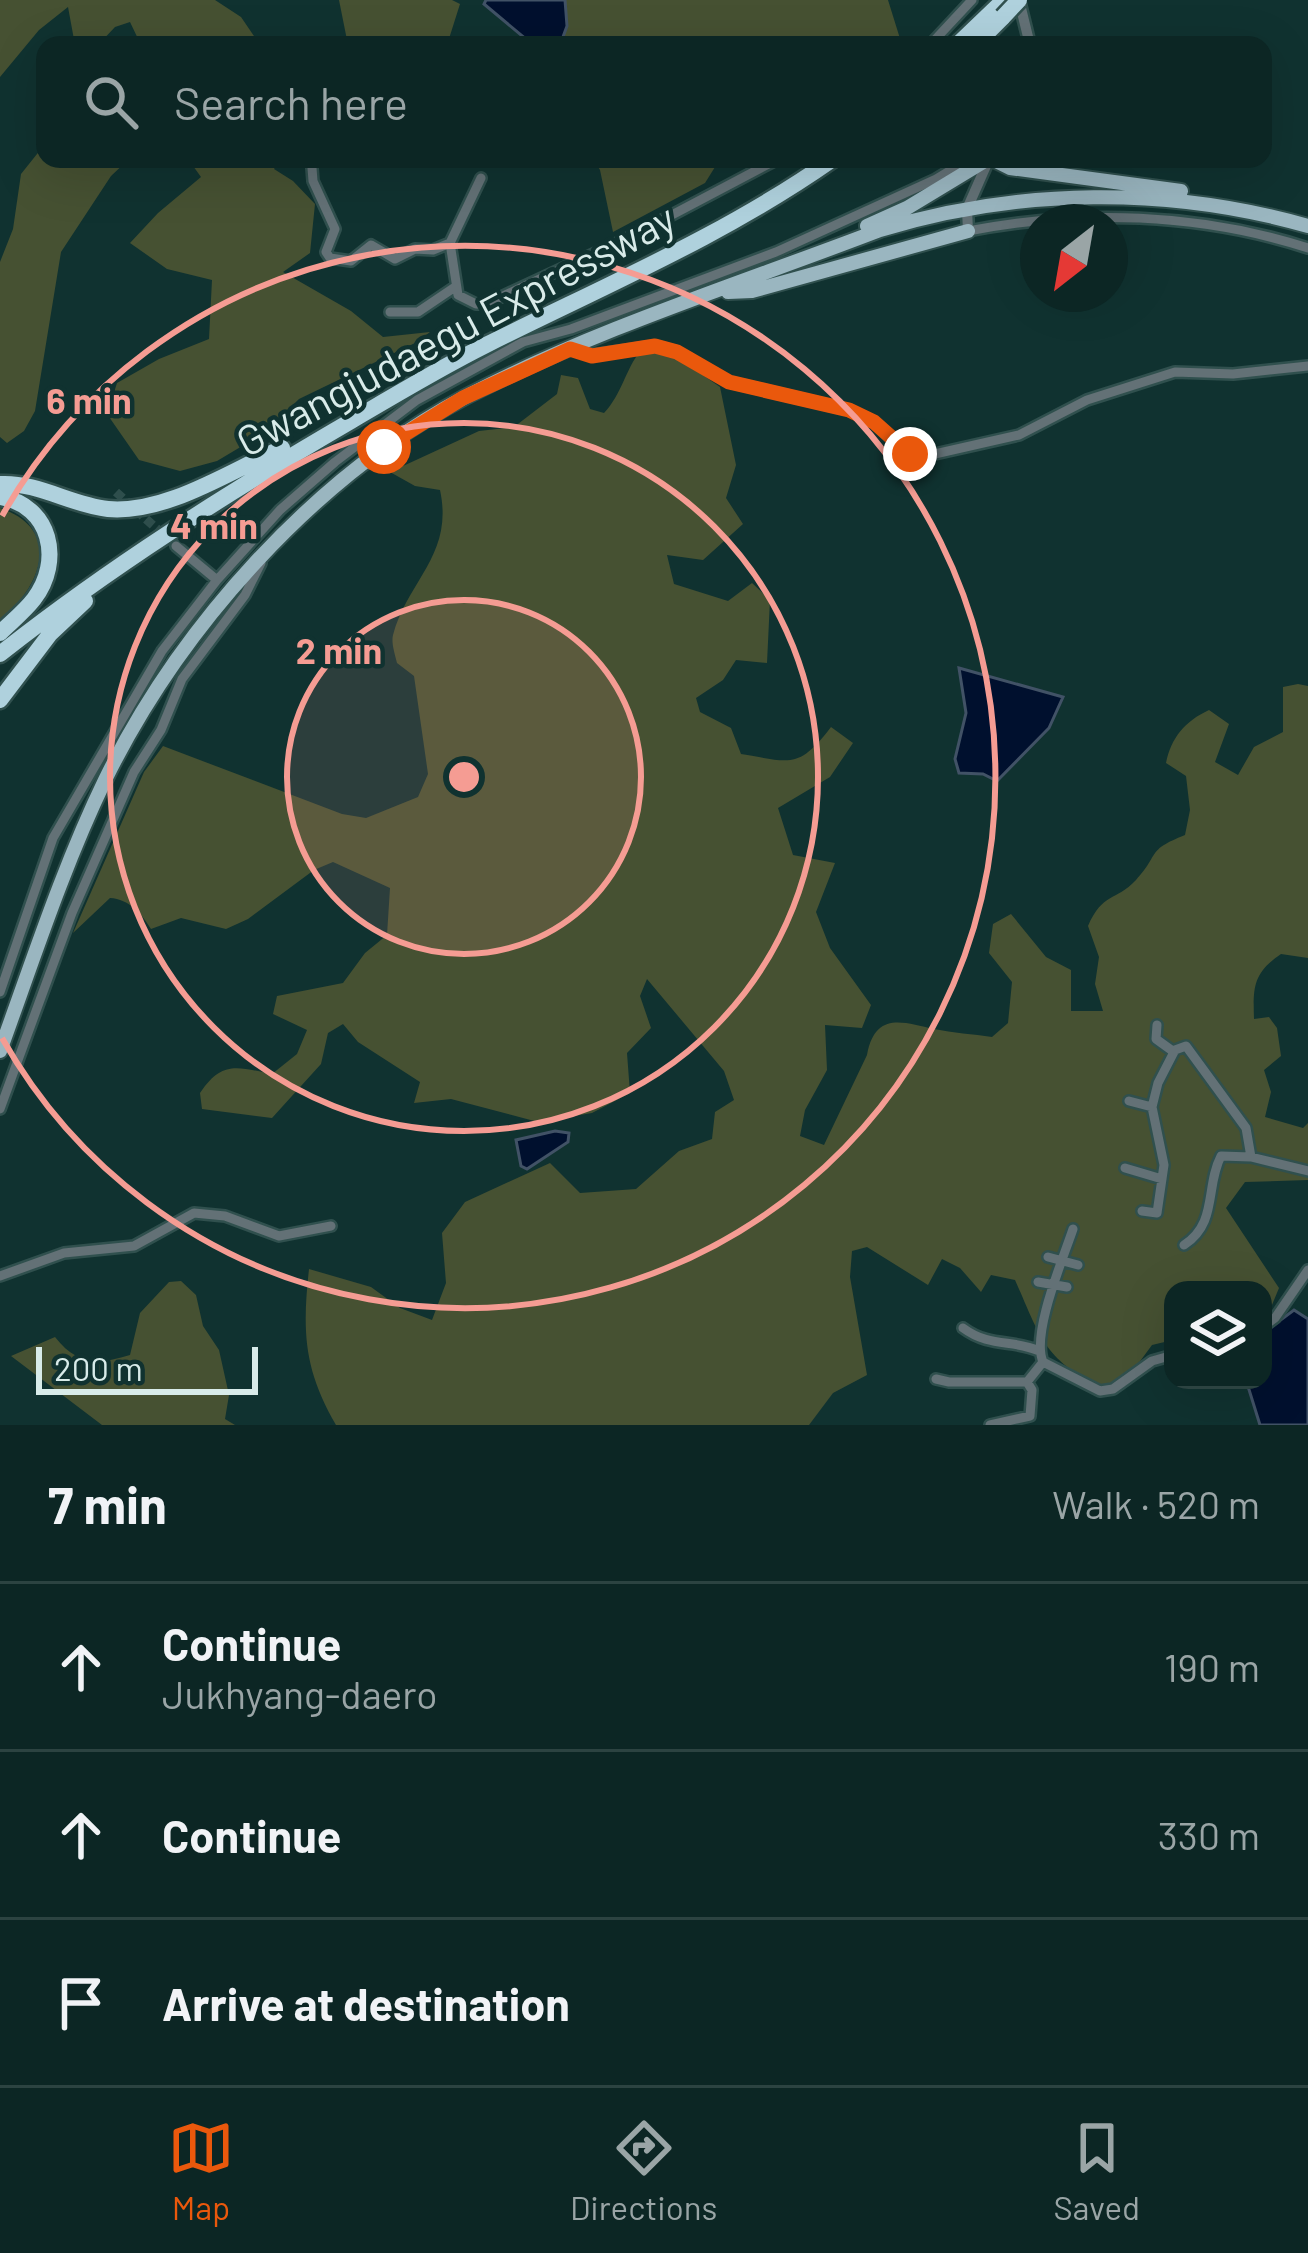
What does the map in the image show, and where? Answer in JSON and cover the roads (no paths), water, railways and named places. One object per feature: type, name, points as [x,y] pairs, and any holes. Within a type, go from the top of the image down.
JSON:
[{"type":"highway","points":[[968,36],[1002,7],[1019,0]]},
{"type":"highway","points":[[981,36],[1002,7]]},
{"type":"highway","name":"Gwangjudaegu Expressway","points":[[0,636],[282,448],[417,371],[704,224],[798,168]]},
{"type":"highway","name":"Gwangjudaegu Expressway","points":[[0,654],[139,552],[287,458],[483,346],[685,248],[818,168]]},
{"type":"highway","points":[[0,484],[30,487],[106,508],[151,506],[282,448]]},
{"type":"highway","points":[[0,497],[27,507],[40,519],[50,549],[49,568],[35,598],[0,636]]},
{"type":"highway","points":[[0,700],[50,634],[139,552]]},
{"type":"main road","points":[[776,270],[822,242],[896,214],[975,168]]},
{"type":"main road","points":[[1010,168],[1197,194],[1226,206]]},
{"type":"main road","points":[[0,1051],[105,780],[181,653],[266,553],[384,447],[463,398],[570,349],[880,230],[967,209],[1074,197],[1142,196],[1226,206],[1308,226]]},
{"type":"main road","points":[[717,292],[752,291],[968,231]]},
{"type":"street","points":[[938,36],[972,0]]},
{"type":"street","points":[[1019,0],[1028,36]]},
{"type":"street","points":[[312,168],[313,181],[335,229],[326,252],[330,258],[351,261],[371,245],[395,259],[415,249],[450,244]]},
{"type":"street","points":[[481,178],[450,244],[455,287],[464,300],[476,304],[496,300],[632,236],[761,168]]},
{"type":"street","points":[[0,992],[53,838],[162,651],[280,510],[334,462],[417,400],[523,342],[571,329],[776,252],[953,168]]},
{"type":"street","points":[[986,168],[967,209],[968,231],[1046,220],[1181,220],[1308,248]]},
{"type":"street","points":[[390,312],[418,312],[455,287]]},
{"type":"street","points":[[570,349],[592,356],[655,346],[677,352],[729,382],[849,410],[874,422],[910,454],[926,456],[1019,435],[1087,400],[1175,372],[1234,374],[1308,366]]},
{"type":"street","points":[[176,545],[217,580]]},
{"type":"street","points":[[0,1109],[72,913],[134,772],[161,730],[182,679],[245,595],[266,553]]},
{"type":"street","points":[[1157,1025],[1156,1039],[1174,1052]]},
{"type":"street","points":[[1142,1211],[1157,1213],[1164,1165],[1152,1107],[1158,1083],[1174,1052],[1186,1046],[1246,1128],[1251,1157]]},
{"type":"street","points":[[1129,1101],[1152,1107]]},
{"type":"street","points":[[1184,1245],[1203,1229],[1221,1156],[1251,1157],[1308,1172]]},
{"type":"street","points":[[1126,1168],[1162,1179]]},
{"type":"street","points":[[0,1276],[64,1253],[134,1246],[194,1213],[225,1216],[279,1236],[332,1226]]},
{"type":"street","points":[[1027,1382],[1041,1357],[1048,1310],[1073,1229]]},
{"type":"street","points":[[1048,1256],[1078,1265]]},
{"type":"street","points":[[1272,1320],[1308,1270]]},
{"type":"street","points":[[1038,1282],[1067,1288]]},
{"type":"street","points":[[1048,1310],[1063,1308]]},
{"type":"street","points":[[963,1328],[994,1344],[1031,1347],[1100,1391],[1113,1389],[1164,1358]]},
{"type":"street","points":[[1043,1331],[1057,1333]]},
{"type":"street","points":[[936,1379],[1027,1382]]},
{"type":"street","points":[[990,1425],[1030,1416],[1032,1390],[1027,1382]]},
{"type":"water","points":[[486,0],[565,0],[567,26],[563,36],[522,36],[484,4]]},
{"type":"water","points":[[959,668],[1063,697],[1049,728],[997,781],[983,774],[959,773],[955,759],[966,713]]},
{"type":"water","points":[[555,1131],[569,1133],[568,1142],[527,1169],[521,1166],[516,1140]]},
{"type":"water","points":[[1294,1310],[1308,1319],[1308,1425],[1260,1425],[1249,1389],[1272,1389],[1272,1326]]},
{"type":"tunnel","points":[[116,492],[176,546]]}]
